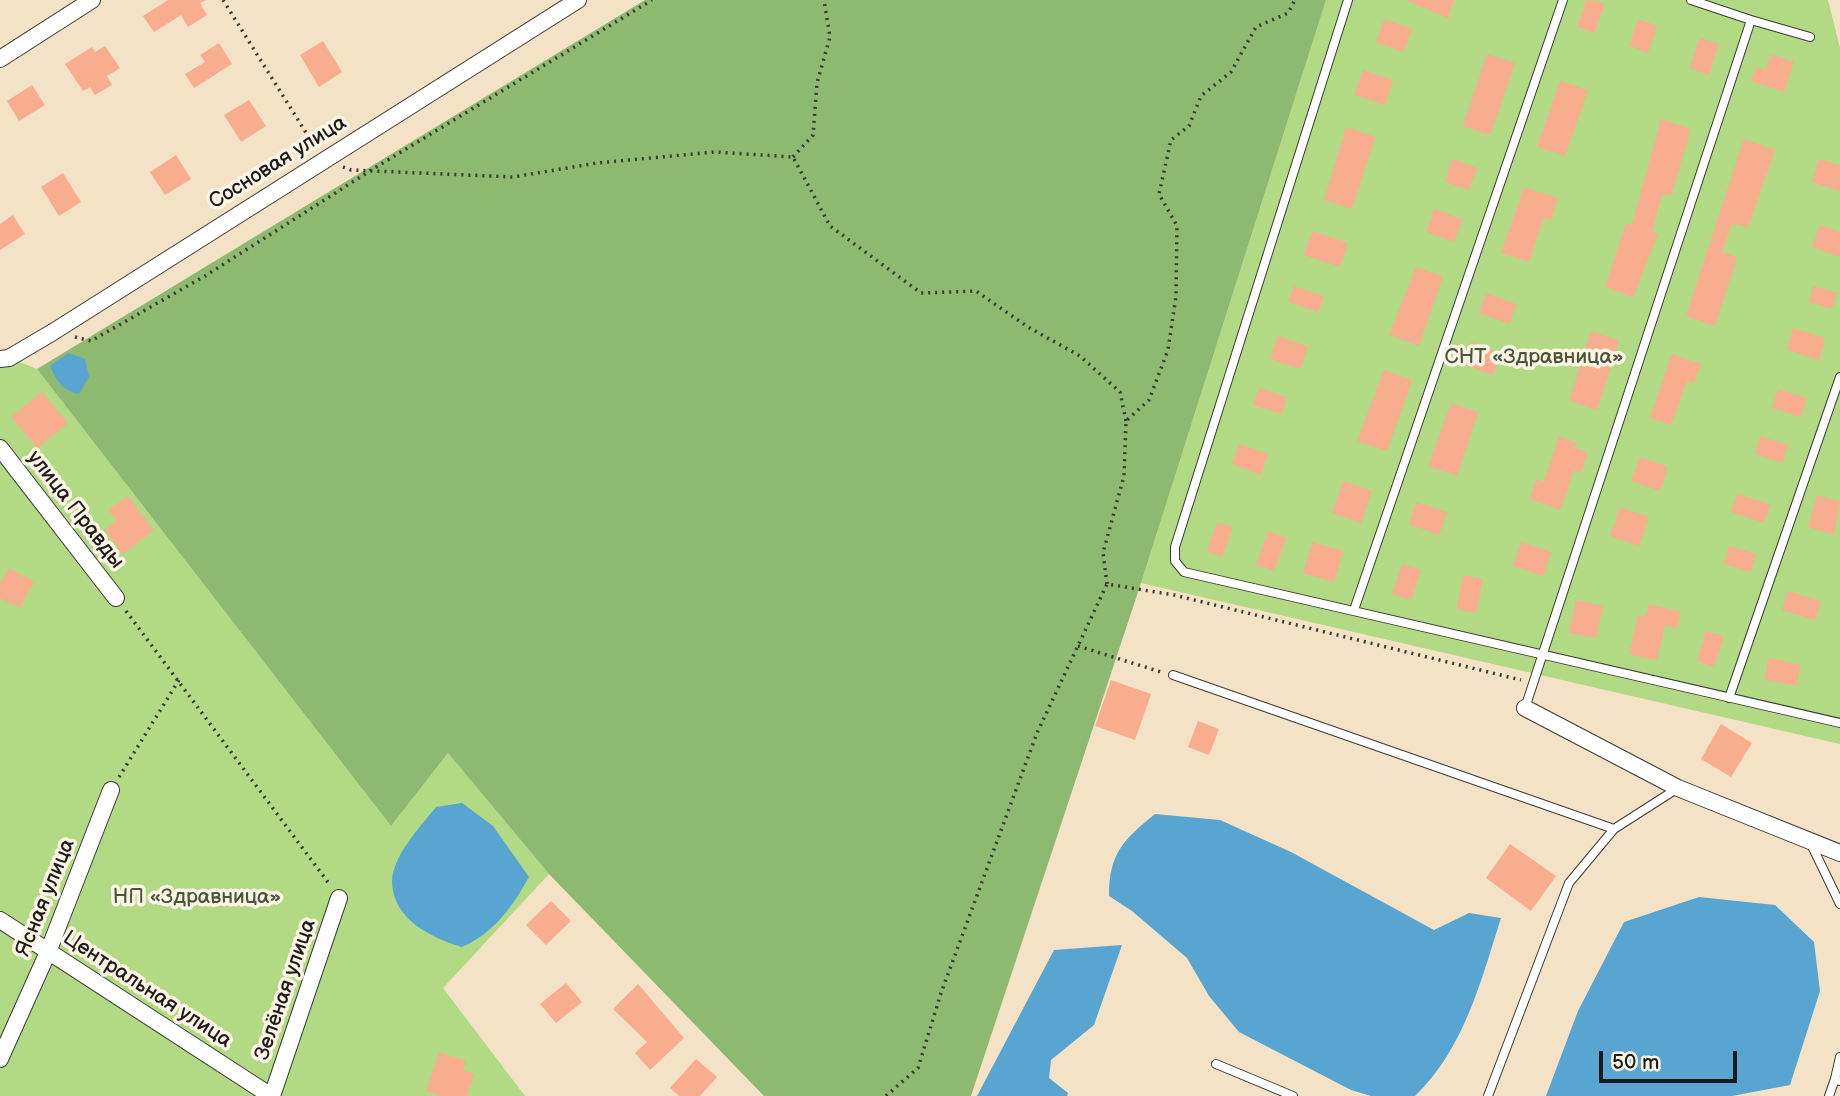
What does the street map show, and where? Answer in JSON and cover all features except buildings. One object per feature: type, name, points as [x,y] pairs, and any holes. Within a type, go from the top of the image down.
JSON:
[{"type":"street","points":[[0,59],[92,0]]},
{"type":"street","name":"Сосновая улица","points":[[0,359],[9,358],[53,332],[578,0]]},
{"type":"street","name":"улица Правды","points":[[0,448],[116,598]]},
{"type":"street","points":[[1525,708],[1678,788],[1840,853]]},
{"type":"street","name":"Ясная улица","points":[[0,1059],[48,952],[111,790]]},
{"type":"street","name":"Зелёная улица","points":[[272,1096],[339,898]]},
{"type":"street","name":"Центральная улица","points":[[0,920],[272,1096]]},
{"type":"lane","points":[[1348,0],[1175,547],[1175,561],[1184,572],[1840,723]]},
{"type":"lane","points":[[1354,610],[1563,0]]},
{"type":"lane","points":[[1691,0],[1810,37]]},
{"type":"lane","points":[[1525,708],[1751,20]]},
{"type":"lane","points":[[1729,698],[1840,377]]},
{"type":"lane","points":[[1173,675],[1614,829]]},
{"type":"lane","points":[[1488,1096],[1569,883],[1614,829],[1678,788]]},
{"type":"lane","points":[[1810,843],[1840,904]]},
{"type":"lane","points":[[1829,1096],[1837,1080],[1840,1057]]},
{"type":"lane","points":[[1216,1065],[1293,1096]]},
{"type":"path","points":[[223,0],[323,159],[351,170],[513,177],[597,163],[715,152],[793,157]]},
{"type":"path","points":[[53,332],[91,341],[205,276],[373,169],[652,0]]},
{"type":"path","points":[[793,157],[813,135],[817,83],[830,37],[824,0]]},
{"type":"path","points":[[1126,421],[1149,400],[1168,351],[1176,296],[1177,226],[1159,194],[1171,140],[1189,126],[1201,96],[1231,72],[1256,27],[1288,12],[1295,0]]},
{"type":"path","points":[[793,157],[830,226],[922,293],[976,291],[1028,327],[1080,356],[1120,392],[1126,421],[1124,476],[1102,553],[1107,584],[1037,733],[941,993],[918,1068],[886,1096]]},
{"type":"path","points":[[1107,584],[1174,596],[1533,683]]},
{"type":"path","points":[[116,598],[339,898]]},
{"type":"path","points":[[1077,646],[1173,675]]},
{"type":"path","points":[[111,790],[179,680]]},
{"type":"green space","points":[[645,0],[1326,0],[1141,583],[971,1096],[764,1096],[549,874],[448,753],[391,826],[37,369]]},
{"type":"green space","name":"СНТ «Здравница»","points":[[1326,0],[1828,0],[1840,48],[1840,744],[1141,583]]},
{"type":"green space","name":"НП «Здравница»","points":[[0,354],[37,369],[391,826],[448,753],[549,874],[443,988],[525,1096],[0,1096]]},
{"type":"water","points":[[68,353],[85,359],[89,377],[79,394],[61,384],[50,366]]},
{"type":"water","points":[[462,803],[493,826],[529,877],[516,899],[493,927],[462,947],[427,932],[407,917],[399,907],[392,882],[393,872],[402,852],[436,807]]},
{"type":"water","points":[[1155,814],[1220,820],[1291,852],[1434,930],[1469,913],[1501,918],[1478,990],[1458,1036],[1432,1077],[1415,1096],[1371,1096],[1351,1090],[1239,1032],[1209,996],[1187,958],[1132,911],[1109,896],[1112,869],[1120,849],[1134,832]]},
{"type":"water","points":[[1699,897],[1775,905],[1814,942],[1820,991],[1790,1085],[1732,1096],[1546,1096],[1578,1011],[1624,922]]},
{"type":"water","points":[[1122,945],[1094,1025],[1051,1060],[1049,1078],[1068,1093],[1067,1096],[977,1096],[1054,950]]}]
